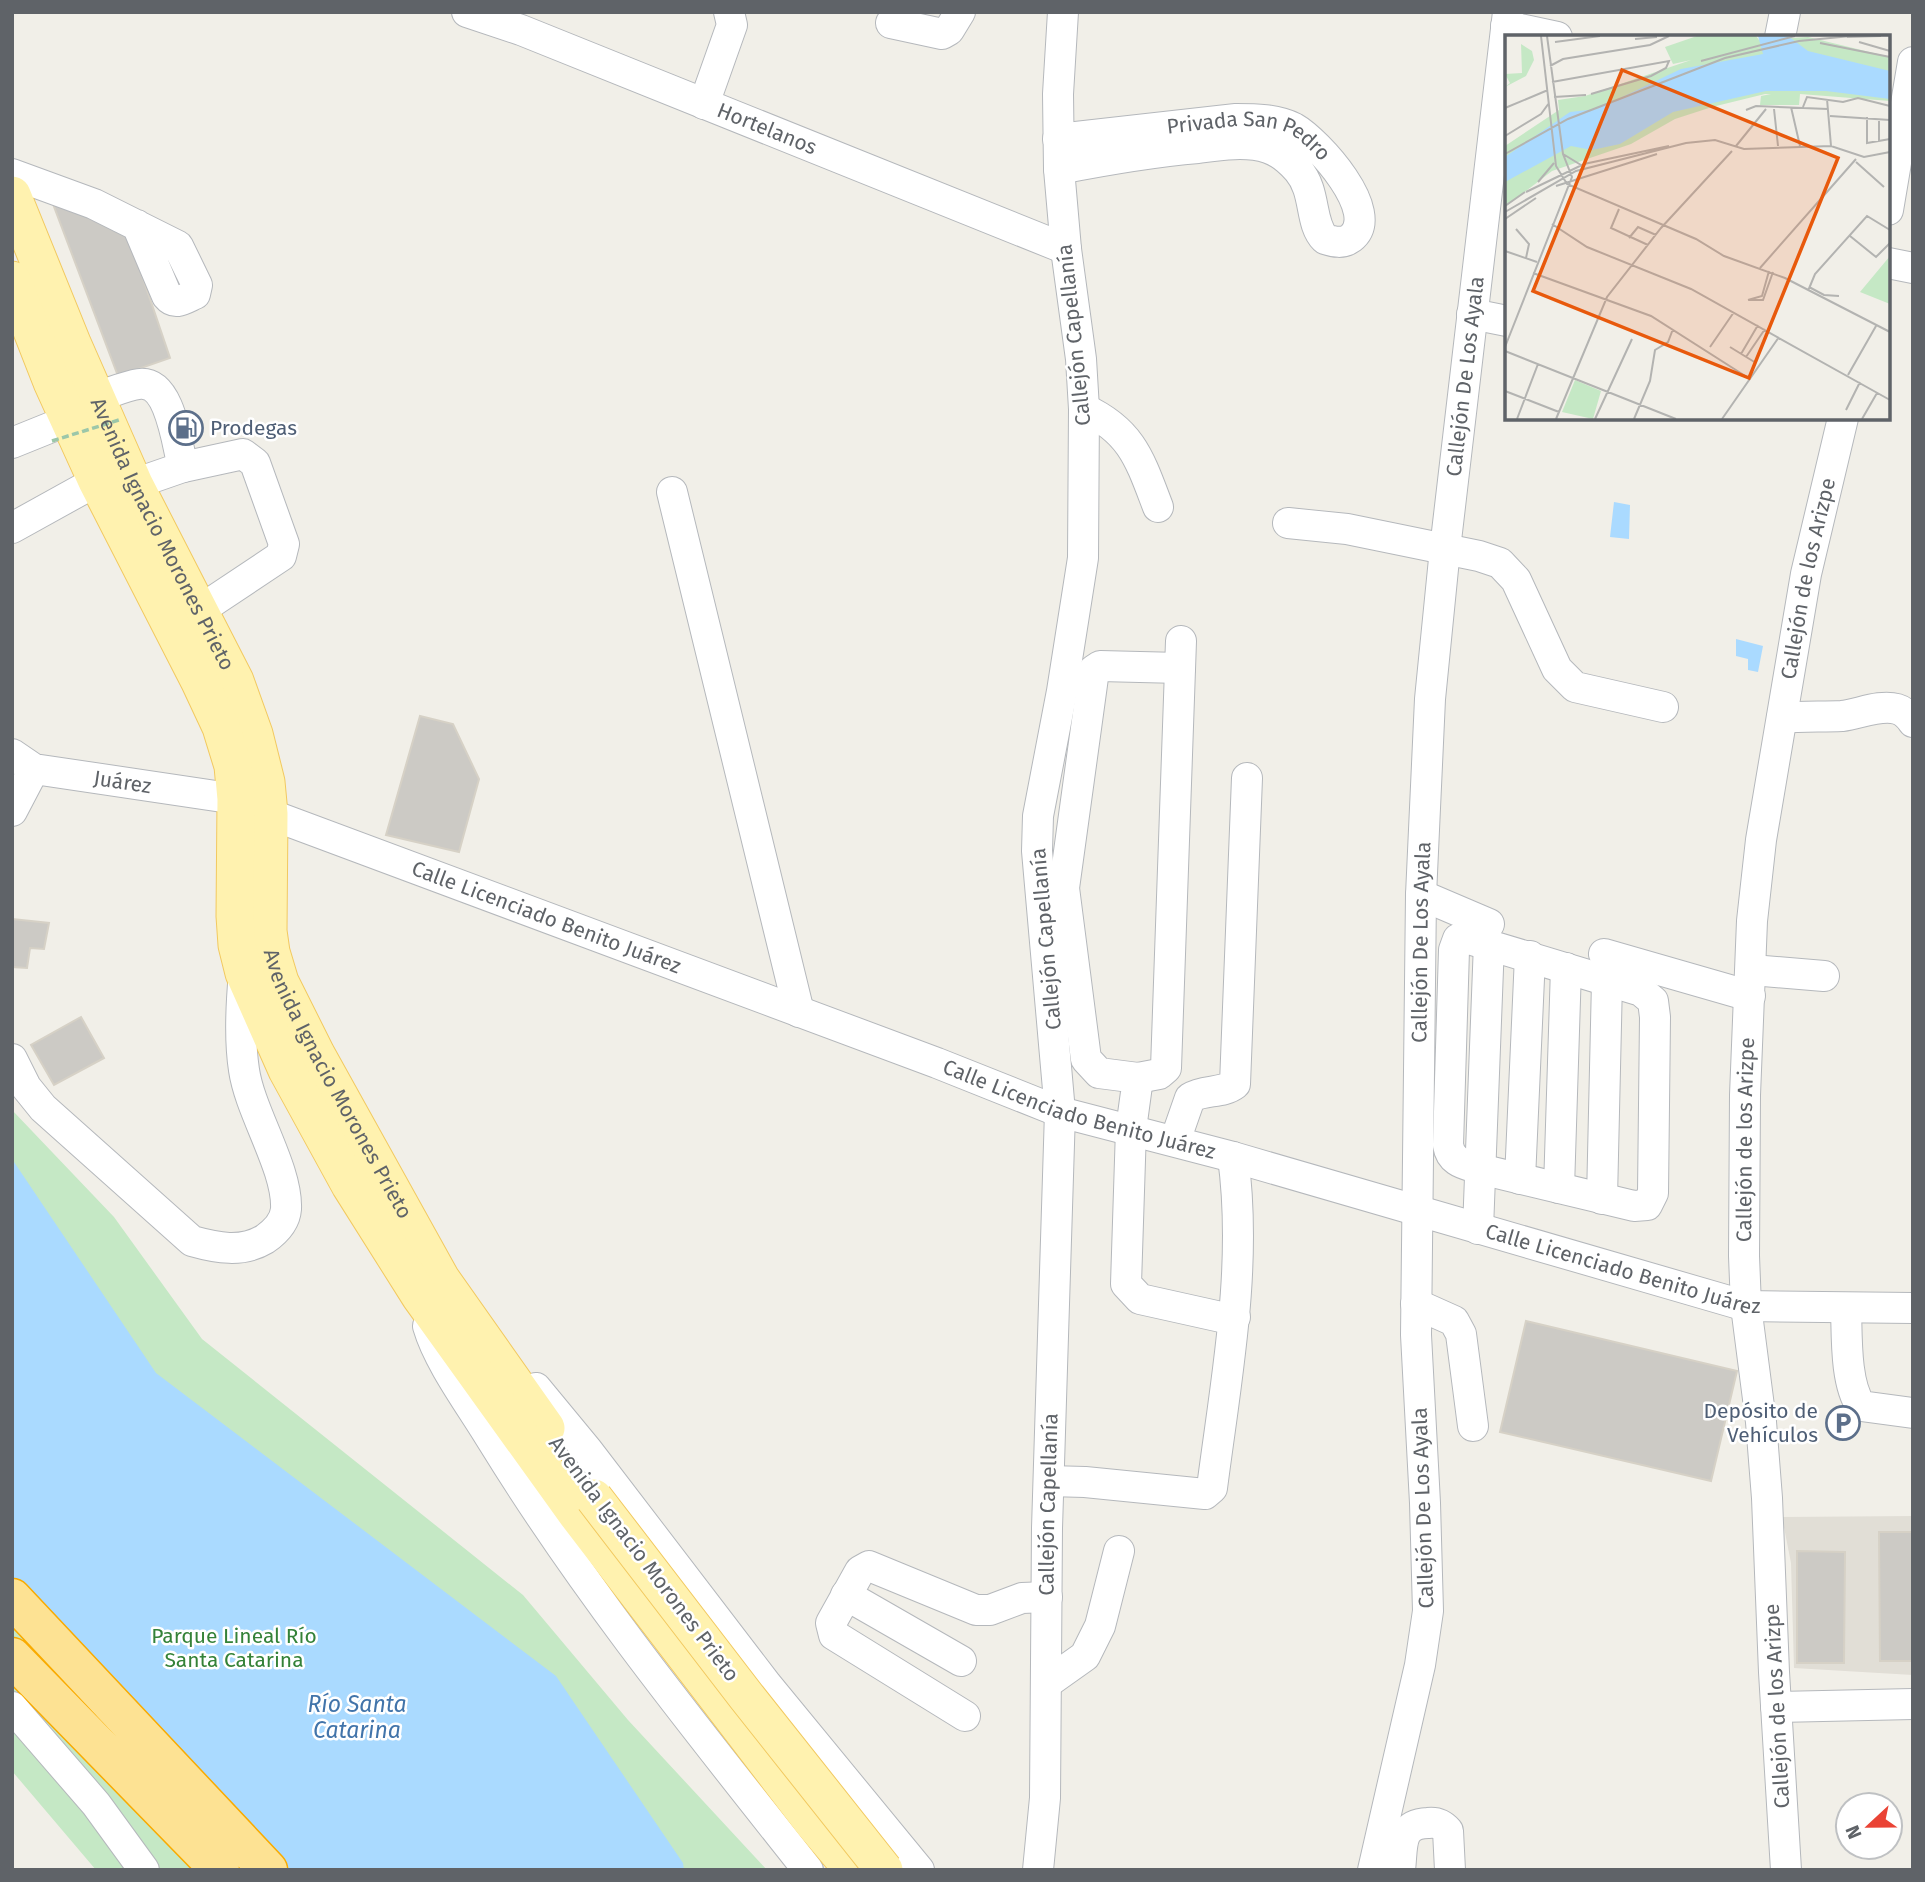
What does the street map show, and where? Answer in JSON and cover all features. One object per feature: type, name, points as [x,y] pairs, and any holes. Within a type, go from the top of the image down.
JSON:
[{"type":"highway","points":[[12,1598],[268,1870]]},
{"type":"highway","points":[[12,1657],[220,1870]]},
{"type":"main road","name":"Avenida Ignacio Morones Prieto","points":[[12,195],[85,419],[97,481],[221,727],[233,766],[236,799],[237,945],[244,973],[287,1070],[350,1185],[430,1288],[811,1820],[853,1870]]},
{"type":"main road","name":"Avenida Ignacio Morones Prieto","points":[[12,280],[20,325],[134,484],[235,681],[266,782],[269,814],[268,931],[271,952],[281,982],[430,1288]]},
{"type":"main road","name":"Avenida Ignacio Morones Prieto","points":[[585,1506],[746,1696],[884,1870]]},
{"type":"street","name":"Hortelanos","points":[[467,12],[521,30],[1066,249]]},
{"type":"street","points":[[704,104],[732,25],[729,12]]},
{"type":"street","points":[[891,23],[942,34],[949,30],[960,12]]},
{"type":"street","name":"Callejón Capellanía","points":[[1038,1870],[1045,1798],[1049,1481],[1060,1112],[1037,851],[1038,816],[1062,691],[1083,558],[1084,409],[1059,169],[1058,94],[1063,12]]},
{"type":"street","points":[[1780,35],[1785,12]]},
{"type":"street","points":[[1507,19],[1551,35]]},
{"type":"street","name":"Callejón De Los Ayala","points":[[1373,1870],[1420,1665],[1428,1611],[1416,1304],[1420,895],[1430,699],[1445,548],[1472,314],[1503,89],[1505,54]]},
{"type":"street","points":[[1890,197],[1913,62]]},
{"type":"street","name":"Privada San Pedro","points":[[1058,139],[1137,143],[1216,146],[1250,145],[1268,148],[1290,162],[1307,182],[1313,201],[1316,227],[1325,239],[1342,242],[1351,238],[1358,229],[1359,214],[1335,165],[1320,148],[1294,128],[1273,121],[1256,119],[1137,143],[1059,169]]},
{"type":"street","points":[[12,174],[94,204],[137,225]]},
{"type":"street","points":[[1890,263],[1913,268]]},
{"type":"street","points":[[1472,314],[1505,321]]},
{"type":"street","points":[[12,443],[85,419],[141,384],[157,390],[166,404],[183,467]]},
{"type":"street","points":[[1084,409],[1107,420],[1138,454],[1158,507]]},
{"type":"street","name":"Callejón de los Arizpe","points":[[1786,1870],[1767,1498],[1761,1422],[1746,1306],[1745,1095],[1752,921],[1762,840],[1807,574],[1843,420]]},
{"type":"street","points":[[134,484],[183,467],[243,454],[255,463],[284,544],[281,556],[209,604]]},
{"type":"street","points":[[12,528],[97,481]]},
{"type":"street","points":[[672,492],[799,1012]]},
{"type":"street","points":[[1288,523],[1347,528],[1445,548],[1500,563],[1516,580],[1557,669],[1575,687],[1663,707]]},
{"type":"street","points":[[1180,654],[1166,1068],[1159,1074],[1138,1078],[1099,1073],[1086,1059],[1064,888],[1094,670],[1100,666],[1180,654]]},
{"type":"street","points":[[1782,718],[1842,716],[1886,708],[1898,709],[1909,715],[1913,722]]},
{"type":"street","points":[[12,811],[23,762]]},
{"type":"street","name":"Juárez","points":[[23,762],[236,799]]},
{"type":"street","points":[[1175,1141],[1191,1098],[1235,1084],[1247,778]]},
{"type":"street","name":"Calle Licenciado Benito Juárez","points":[[269,814],[1060,1112],[1233,1157],[1746,1306],[1913,1308]]},
{"type":"street","points":[[1420,895],[1530,956],[1566,968],[1606,967],[1751,983],[1825,976]]},
{"type":"street","points":[[1478,1229],[1489,934]]},
{"type":"street","points":[[1520,1179],[1530,956]]},
{"type":"street","points":[[1480,1169],[1641,1207],[1651,1200],[1655,1009],[1648,995],[1606,967]]},
{"type":"street","points":[[1602,1199],[1606,967]]},
{"type":"street","points":[[1559,1188],[1566,968]]},
{"type":"street","points":[[12,1059],[26,1087],[43,1108],[192,1241],[215,1248],[240,1248],[263,1240],[279,1228],[286,1212],[279,1174],[244,1069],[241,1023],[244,973]]},
{"type":"street","points":[[1138,1078],[1131,1129],[1126,1284],[1140,1300],[1221,1317],[1235,1317]]},
{"type":"street","points":[[1049,1481],[1205,1494],[1212,1488],[1235,1317],[1238,1195],[1233,1157]]},
{"type":"street","points":[[430,1288],[489,1328],[588,1451],[767,1685],[919,1870]]},
{"type":"street","name":"Avenida Ignacio Morones Prieto","points":[[430,1288],[430,1332],[442,1357],[500,1452],[581,1576],[808,1870]]},
{"type":"street","points":[[1416,1304],[1454,1321],[1461,1334],[1473,1426]]},
{"type":"street","points":[[1846,1308],[1854,1396],[1861,1406],[1913,1413]]},
{"type":"street","points":[[1047,1683],[1085,1656],[1100,1626],[1119,1551]]},
{"type":"street","points":[[965,1716],[834,1635],[831,1623],[860,1570],[869,1566],[976,1610],[990,1609],[1022,1598],[1047,1597]]},
{"type":"street","points":[[846,1595],[961,1661]]},
{"type":"street","points":[[1776,1707],[1913,1704]]},
{"type":"street","points":[[12,1707],[96,1804],[144,1870]]},
{"type":"street","points":[[860,1870],[874,1850],[871,1812]]},
{"type":"street","points":[[1400,1870],[1406,1831],[1413,1824],[1433,1822],[1444,1826],[1448,1831],[1450,1870]]},
{"type":"shaded area","points":[[1913,1516],[1913,1675],[1794,1668],[1791,1563],[1782,1517]]},
{"type":"green space","name":"Río Santa Catarina","points":[[12,1110],[114,1217],[202,1339],[523,1595],[628,1720],[767,1870],[96,1870],[12,1771]]},
{"type":"water","points":[[1614,502],[1630,505],[1629,539],[1610,537]]},
{"type":"water","points":[[1736,639],[1763,646],[1758,672],[1748,670],[1748,659],[1736,656]]},
{"type":"water","name":"Río Santa Catarina","points":[[12,1159],[156,1373],[556,1676],[683,1863],[684,1870],[291,1870],[192,1765],[12,1612]]},
{"type":"building","points":[[50,196],[126,228],[170,358],[118,376]]},
{"type":"building","points":[[420,716],[453,724],[479,779],[459,852],[386,835]]},
{"type":"building","points":[[12,919],[49,923],[44,949],[30,948],[27,968],[12,967]]},
{"type":"building","points":[[81,1017],[104,1058],[54,1085],[31,1045]]},
{"type":"building","points":[[1526,1321],[1737,1371],[1711,1481],[1500,1432]]},
{"type":"building","points":[[1879,1532],[1913,1532],[1913,1661],[1880,1661]]},
{"type":"building","points":[[1797,1551],[1845,1552],[1844,1663],[1797,1663]]},
{"type":"place","name":"Prodegas","points":[[186,428]]},
{"type":"place","name":"Depósito de Vehículos","points":[[1843,1423]]},
{"type":"park label","name":"Parque Lineal Río Santa Catarina","points":[[234,1648]]}]
